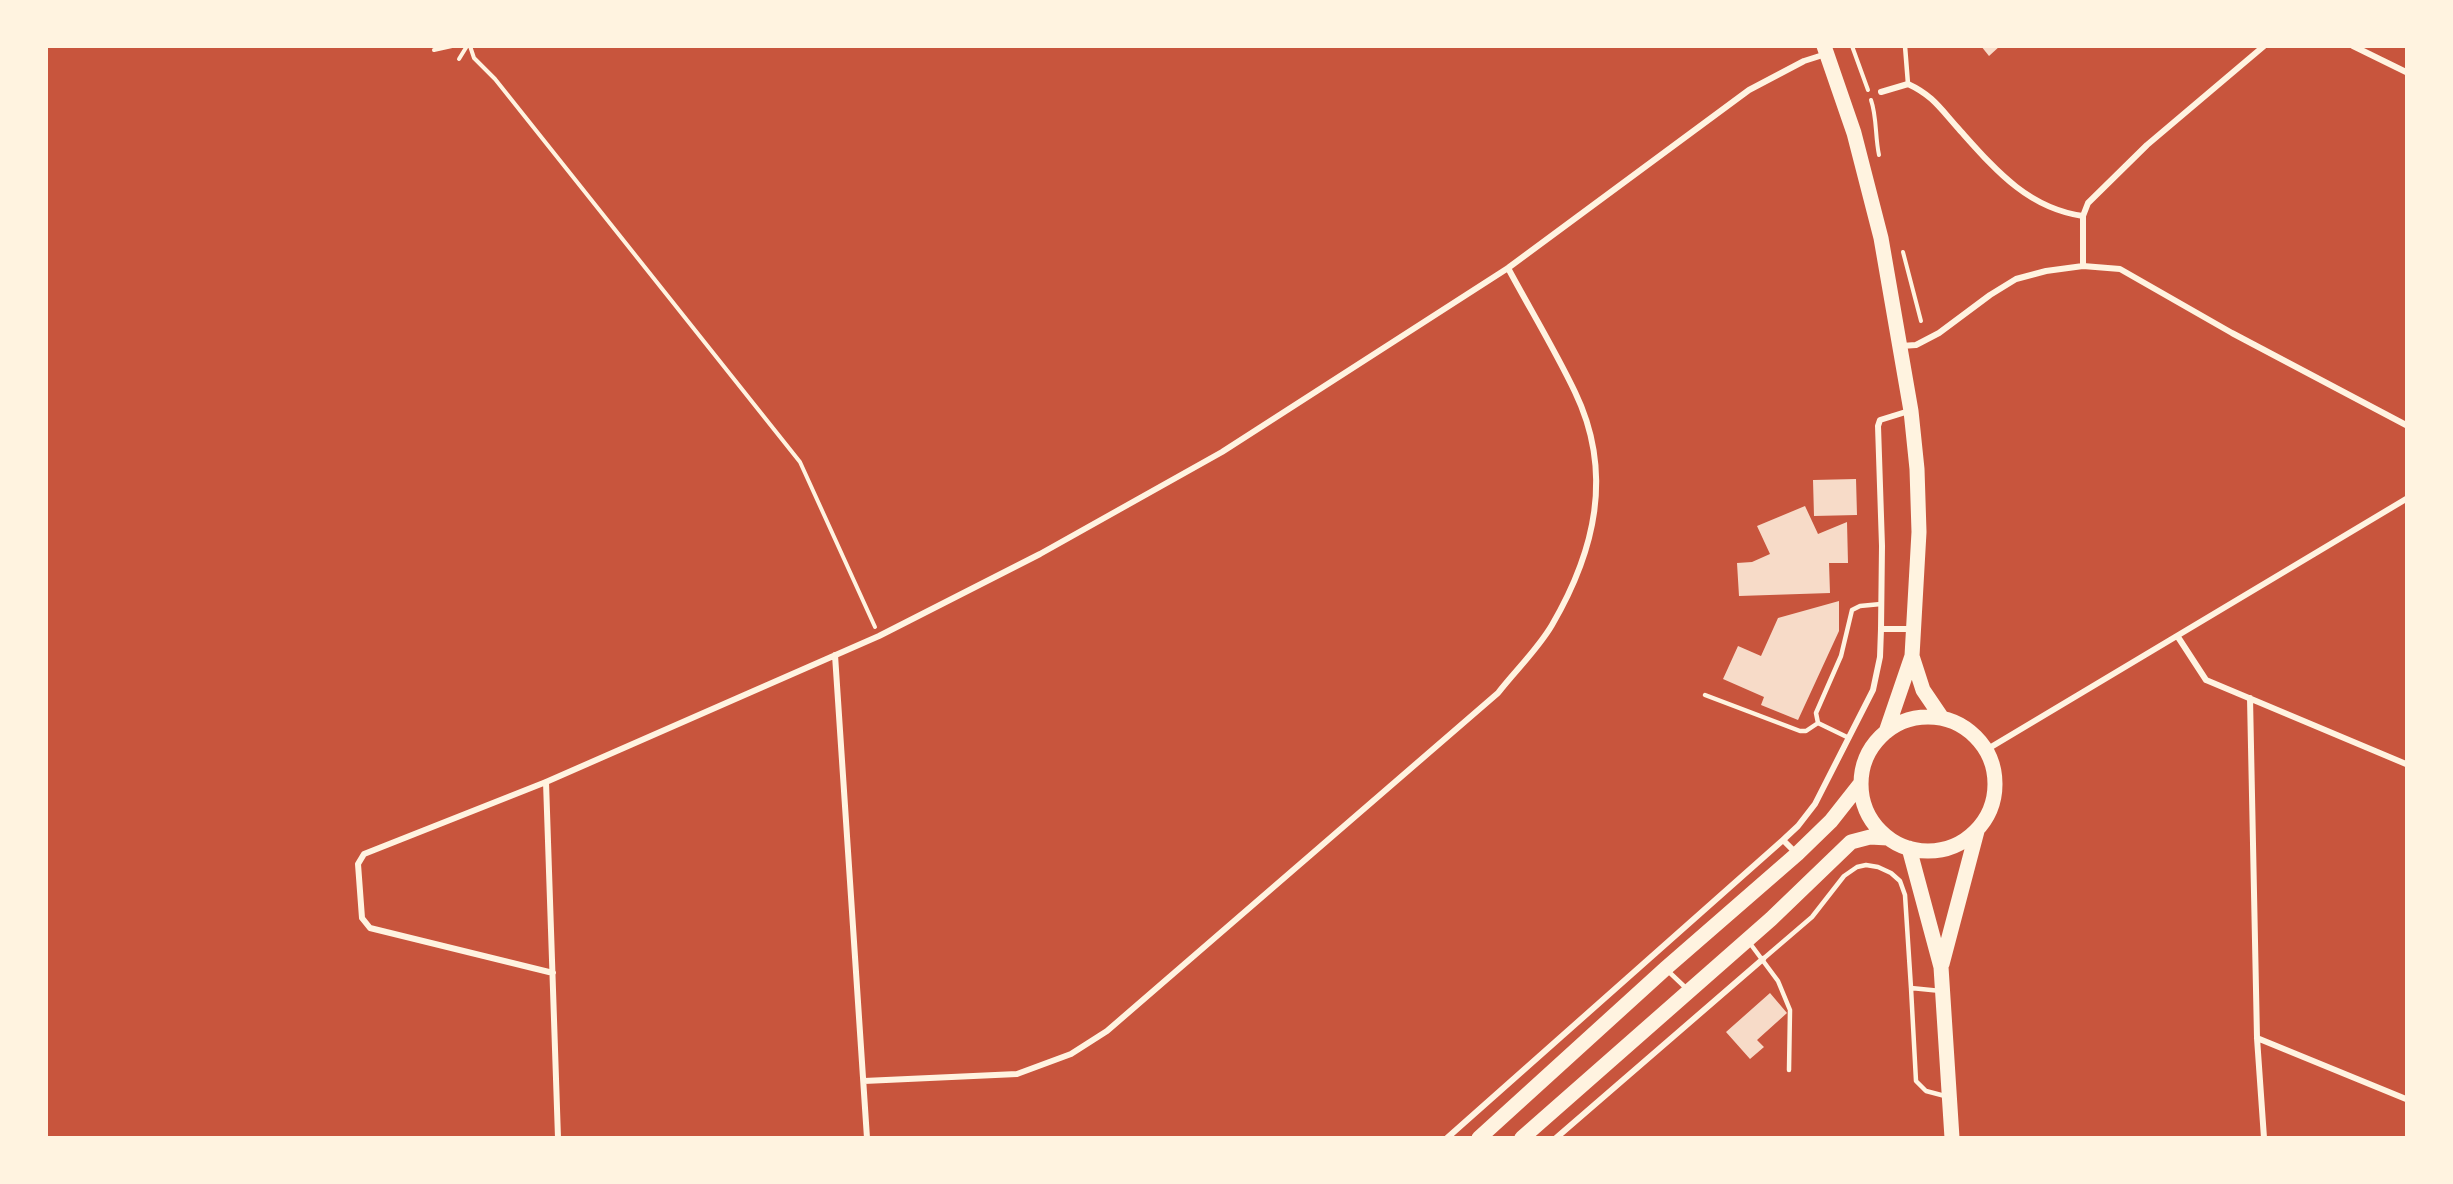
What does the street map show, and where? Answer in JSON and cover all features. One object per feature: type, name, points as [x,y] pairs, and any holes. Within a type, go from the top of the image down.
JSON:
[{"type":"main road","points":[[1825,50],[1854,134],[1872,199],[1911,411],[1917,469],[1919,532],[1912,656],[1886,732]]},
{"type":"main road","points":[[1912,656],[1923,690],[1942,718]]},
{"type":"main road","points":[[1941,967],[1977,831],[1989,813],[1995,793],[1994,770],[1986,750],[1969,730],[1942,718],[1910,719],[1886,732],[1873,746],[1863,766],[1861,783],[1864,803],[1870,817],[1888,837],[1908,848],[1937,851],[1958,845],[1977,831]]},
{"type":"main road","points":[[1479,1137],[1666,968],[1797,854],[1831,821],[1861,783]]},
{"type":"main road","points":[[1521,1137],[1748,940],[1851,842],[1870,837],[1888,837]]},
{"type":"main road","points":[[1908,848],[1941,967],[1952,1137]]},
{"type":"street","points":[[2084,266],[2083,216],[2088,204],[2147,145],[2264,46]]},
{"type":"street","points":[[2353,46],[2406,72]]},
{"type":"street","points":[[553,973],[370,928],[362,918],[358,864],[364,854],[546,782],[879,636],[1040,554],[1222,452],[1508,268],[1749,90],[1825,50]]},
{"type":"street","points":[[1881,92],[1908,84],[1926,92],[1996,170],[2040,204],[2061,213],[2083,216]]},
{"type":"street","points":[[1900,346],[1916,345],[1939,333],[1990,295],[2016,279],[2046,271],[2084,266],[2120,269],[2232,333],[2406,425]]},
{"type":"street","points":[[864,1081],[1017,1074],[1071,1054],[1107,1031],[1498,693],[1551,627],[1581,567],[1596,504],[1597,475],[1594,447],[1576,393],[1508,268]]},
{"type":"street","points":[[1447,1137],[1783,840],[1798,826],[1815,804],[1873,690],[1880,657],[1881,629],[1882,546],[1878,426],[1880,420],[1911,411]]},
{"type":"street","points":[[1986,750],[2406,499]]},
{"type":"street","points":[[1881,629],[1915,629]]},
{"type":"street","points":[[2178,637],[2206,680],[2406,764]]},
{"type":"street","points":[[835,655],[867,1137]]},
{"type":"street","points":[[2250,699],[2257,1038],[2264,1137]]},
{"type":"street","points":[[546,782],[558,1137]]},
{"type":"street","points":[[1783,840],[1797,854]]},
{"type":"street","points":[[1556,1137],[1763,959]]},
{"type":"street","points":[[2257,1038],[2406,1099]]},
{"type":"lane","points":[[1906,47],[1908,84]]},
{"type":"lane","points":[[1818,723],[1816,713],[1841,656],[1852,610],[1860,606],[1881,604]]},
{"type":"lane","points":[[1705,695],[1800,731],[1806,731],[1818,723]]},
{"type":"lane","points":[[1818,723],[1850,738]]},
{"type":"lane","points":[[1763,959],[1812,917],[1844,876],[1857,867],[1866,865],[1878,867],[1891,873],[1900,881],[1905,895],[1916,1081],[1926,1091],[1950,1098]]},
{"type":"lane","points":[[1748,940],[1778,981],[1790,1010],[1789,1070]]},
{"type":"lane","points":[[1666,968],[1688,990]]},
{"type":"lane","points":[[1911,988],[1943,992]]},
{"type":"path","points":[[434,50],[452,46]]},
{"type":"path","points":[[459,58],[468,46],[474,58],[495,79],[801,462],[879,636]]},
{"type":"path","points":[[1852,46],[1875,110],[1874,124],[1881,163]]},
{"type":"path","points":[[1903,251],[1921,321]]},
{"type":"building","points":[[1981,46],[2000,46],[1989,56]]},
{"type":"building","points":[[1856,479],[1857,515],[1814,516],[1813,480]]},
{"type":"building","points":[[1805,506],[1818,534],[1847,522],[1848,563],[1829,563],[1830,593],[1739,596],[1737,563],[1752,562],[1770,554],[1757,526]]},
{"type":"building","points":[[1839,601],[1839,631],[1798,720],[1761,705],[1764,697],[1723,679],[1738,646],[1761,656],[1778,618]]},
{"type":"building","points":[[1770,993],[1787,1013],[1757,1040],[1764,1047],[1750,1059],[1726,1032]]}]
